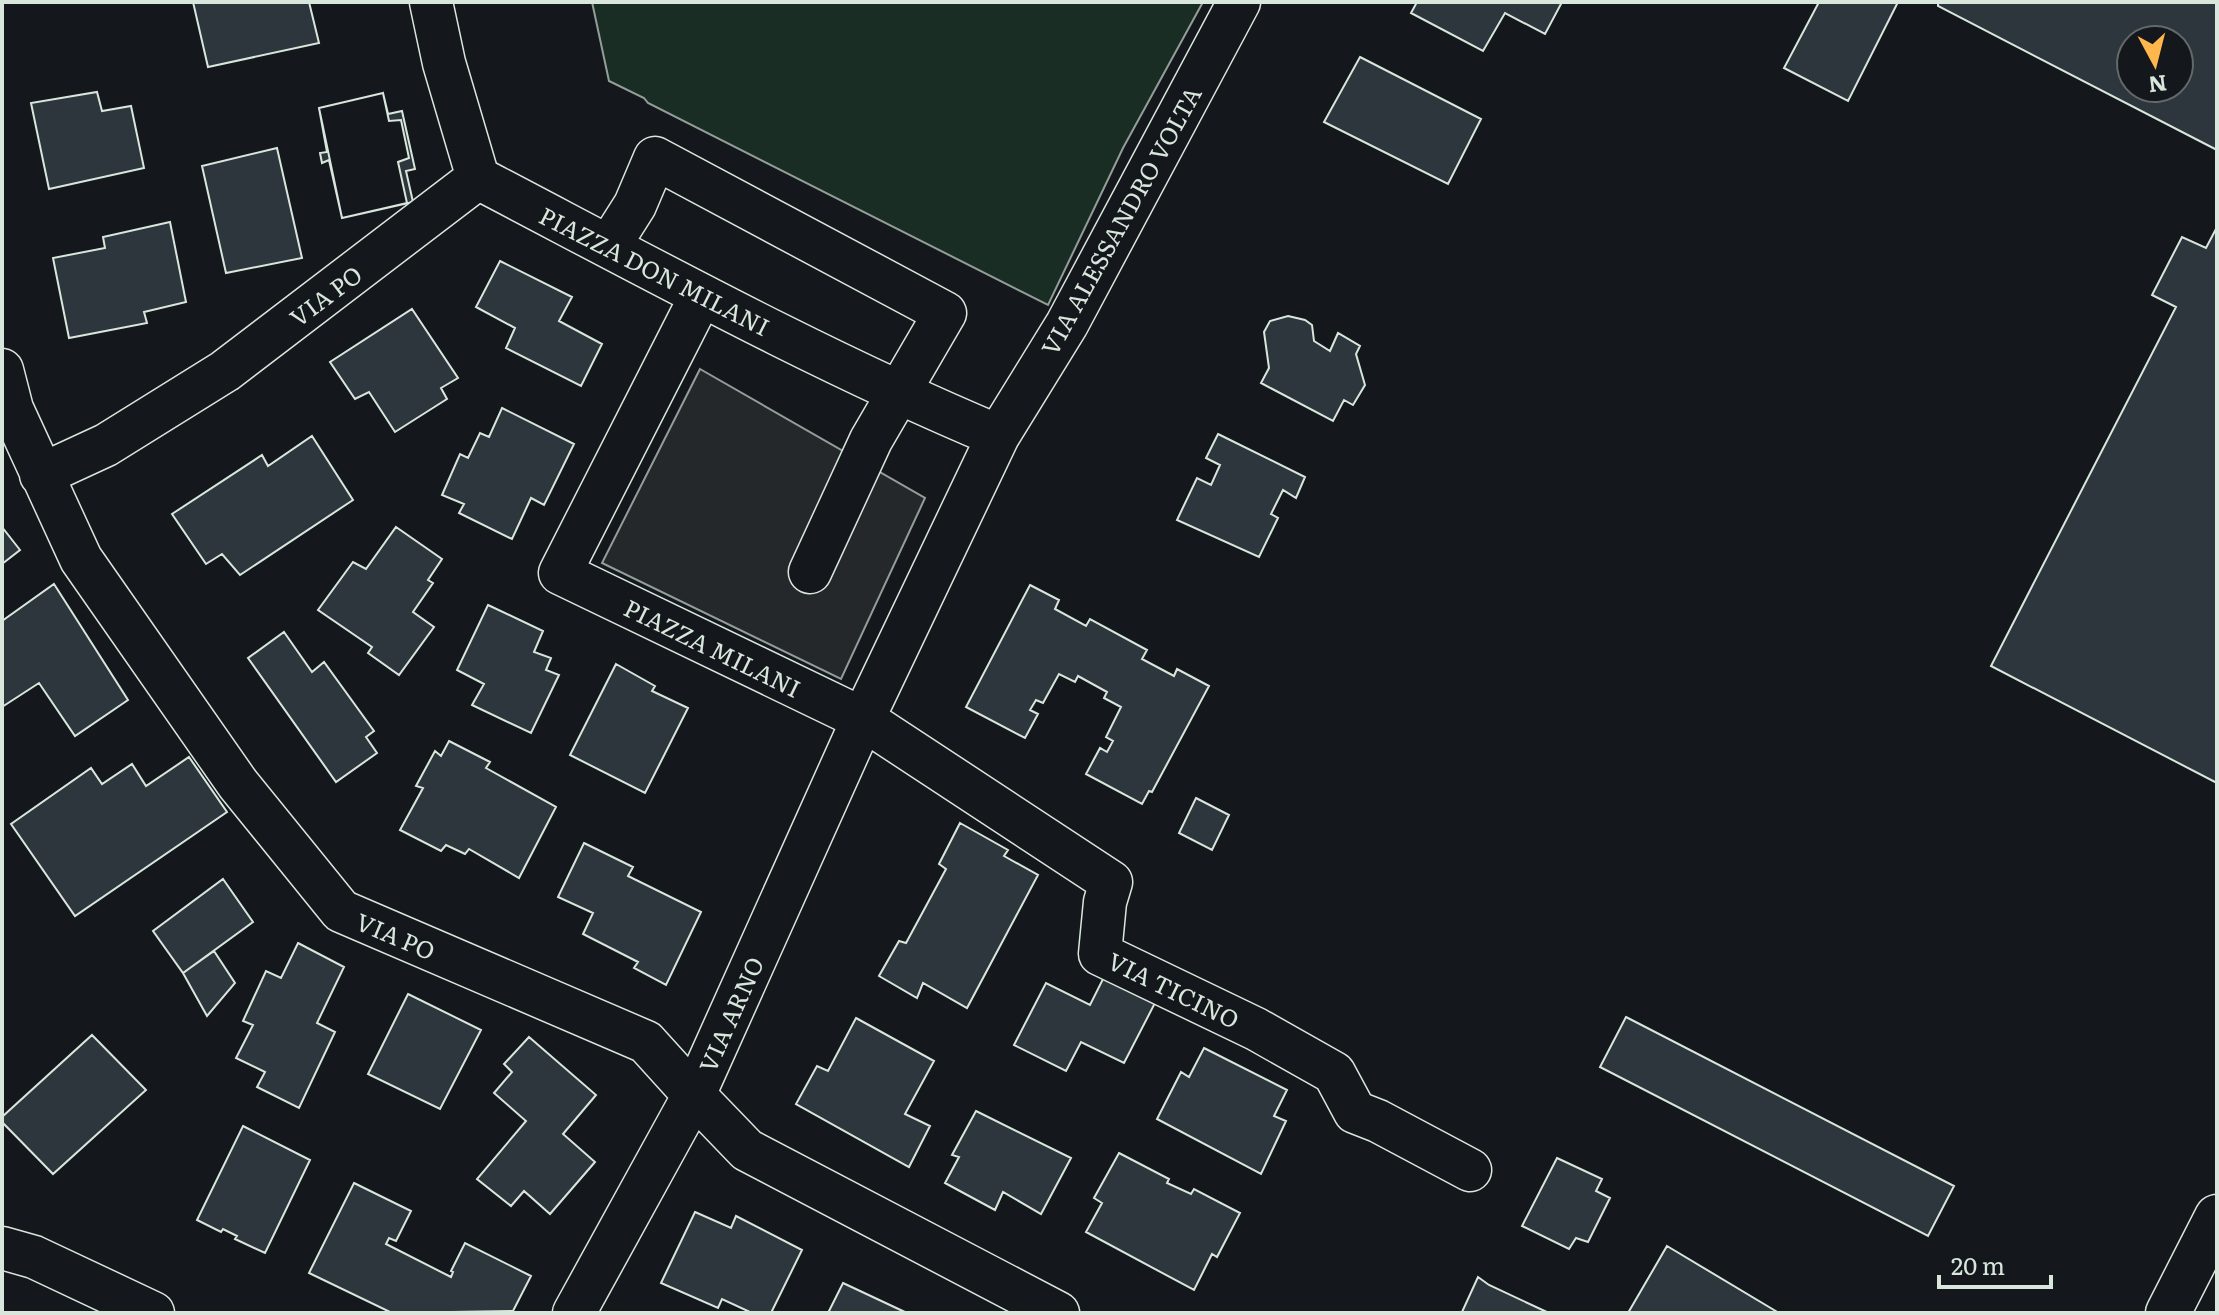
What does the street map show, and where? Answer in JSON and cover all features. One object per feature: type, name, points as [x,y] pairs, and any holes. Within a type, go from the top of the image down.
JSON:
[{"type":"main road","points":[[2168,1313],[2217,1217]]},
{"type":"street","points":[[431,2],[444,63],[478,178]]},
{"type":"street","name":"VIA ALESSANDRO VOLTA","points":[[998,436],[1067,324],[1239,2]]},
{"type":"street","points":[[609,246],[635,205],[655,158],[945,313],[871,440],[810,572]]},
{"type":"street","name":"PIAZZA DON MILANI","points":[[478,178],[701,296],[897,393],[998,436]]},
{"type":"street","name":"VIA PO","points":[[41,475],[106,445],[225,371],[478,178]]},
{"type":"street","name":"PIAZZA MILANI","points":[[701,296],[560,573],[863,719]]},
{"type":"street","name":"VIA PO","points":[[2,370],[12,409],[81,559],[238,784],[341,911],[646,1042],[694,1095]]},
{"type":"street","points":[[863,719],[998,436]]},
{"type":"street","name":"VIA ARNO","points":[[863,719],[694,1095],[747,1150],[1058,1313]]},
{"type":"street","name":"VIA TICINO","points":[[863,719],[1111,882],[1105,902],[1100,954],[1256,1029],[1334,1073],[1355,1112],[1470,1170]]},
{"type":"street","points":[[574,1313],[694,1095]]},
{"type":"street","points":[[2,1248],[34,1257],[153,1313]]},
{"type":"green space","points":[[592,2],[1203,2],[1123,148],[1048,305],[609,81]]},
{"type":"shaded area","points":[[700,369],[925,498],[841,679],[602,563]]},
{"type":"building","points":[[193,2],[309,2],[319,43],[208,67]]},
{"type":"building","points":[[1417,2],[1561,4],[1545,34],[1505,13],[1483,51],[1411,13]]},
{"type":"building","points":[[1819,2],[1898,2],[1848,101],[1784,68]]},
{"type":"building","points":[[1938,2],[2217,2],[2217,150],[2128,104],[2195,104],[2195,24],[2115,24],[2115,97],[1938,6]]},
{"type":"building","points":[[1360,57],[1481,119],[1448,184],[1324,122]]},
{"type":"building","points":[[97,92],[102,111],[131,106],[144,168],[49,189],[31,103]]},
{"type":"building","points":[[383,93],[388,114],[402,111],[415,169],[406,171],[413,202],[342,218],[329,160],[322,163],[320,153],[327,152],[319,108]]},
{"type":"building","points":[[383,93],[389,121],[401,120],[409,158],[398,162],[407,203],[342,218],[319,108]]},
{"type":"building","points":[[277,148],[302,258],[226,273],[202,166]]},
{"type":"building","points":[[170,222],[186,302],[144,312],[147,323],[69,338],[53,258],[105,248],[103,237]]},
{"type":"building","points":[[2217,227],[2217,783],[1991,666],[2176,307],[2152,295],[2182,237],[2206,248]]},
{"type":"building","points":[[500,261],[572,297],[559,321],[602,344],[581,386],[506,348],[515,328],[476,307]]},
{"type":"building","points":[[412,309],[458,378],[441,388],[447,399],[395,432],[369,392],[355,399],[330,362]]},
{"type":"building","points":[[1288,316],[1312,325],[1314,341],[1330,351],[1338,333],[1360,346],[1356,354],[1365,385],[1353,405],[1344,400],[1333,421],[1261,383],[1269,368],[1264,332],[1270,321]]},
{"type":"building","points":[[502,408],[574,444],[544,505],[531,498],[512,539],[459,513],[464,504],[442,495],[460,454],[468,458],[480,433],[489,437]]},
{"type":"building","points":[[1218,434],[1305,477],[1296,498],[1283,490],[1271,514],[1278,518],[1259,557],[1177,520],[1197,478],[1211,485],[1220,465],[1206,458]]},
{"type":"building","points":[[312,436],[353,500],[240,575],[222,554],[206,564],[172,514],[262,455],[268,466]]},
{"type":"building","points":[[2,527],[20,550],[2,564]]},
{"type":"building","points":[[396,527],[442,559],[428,580],[433,583],[413,612],[434,627],[399,675],[368,653],[372,647],[318,610],[353,562],[366,569]]},
{"type":"building","points":[[54,584],[128,700],[75,736],[39,683],[2,707],[2,621]]},
{"type":"building","points":[[1030,585],[1059,600],[1055,609],[1086,626],[1090,619],[1147,650],[1142,659],[1174,676],[1177,669],[1209,686],[1152,792],[1149,791],[1142,804],[1086,774],[1100,748],[1107,752],[1113,741],[1106,737],[1121,707],[1104,698],[1107,692],[1078,676],[1075,682],[1059,674],[1043,703],[1036,700],[1030,710],[1038,714],[1025,738],[966,707]]},
{"type":"building","points":[[488,605],[543,631],[534,652],[551,658],[546,670],[559,675],[531,733],[472,705],[484,684],[457,670]]},
{"type":"building","points":[[284,632],[312,672],[324,662],[374,731],[366,737],[377,753],[336,782],[248,658]]},
{"type":"building","points":[[616,664],[655,686],[652,691],[688,708],[645,793],[570,755]]},
{"type":"building","points":[[449,741],[490,762],[486,768],[556,807],[519,878],[469,849],[465,854],[446,845],[441,851],[400,830],[423,788],[416,786],[435,751],[441,756]]},
{"type":"building","points":[[189,757],[227,812],[75,916],[11,824],[91,768],[102,784],[132,764],[146,786]]},
{"type":"building","points":[[1196,798],[1229,815],[1212,850],[1179,833]]},
{"type":"building","points":[[960,823],[1008,850],[1004,856],[1038,875],[967,1008],[923,983],[917,998],[879,976],[899,941],[906,943],[946,869],[939,864]]},
{"type":"building","points":[[584,843],[633,867],[628,876],[701,912],[666,985],[634,968],[638,962],[583,934],[593,913],[558,897]]},
{"type":"building","points":[[223,879],[253,922],[183,973],[153,931]]},
{"type":"building","points":[[298,943],[344,967],[317,1023],[335,1032],[299,1108],[257,1087],[265,1072],[236,1058],[253,1025],[243,1021],[266,971],[281,978]]},
{"type":"building","points":[[214,951],[235,983],[207,1016],[183,973]]},
{"type":"building","points":[[1105,975],[1156,1001],[1124,1063],[1081,1042],[1066,1071],[1014,1045],[1046,983],[1090,1005]]},
{"type":"building","points":[[408,994],[481,1030],[440,1109],[368,1074]]},
{"type":"building","points":[[1626,1017],[1954,1186],[1928,1236],[1600,1067]]},
{"type":"building","points":[[856,1018],[934,1061],[905,1114],[930,1126],[909,1167],[796,1104],[817,1066],[828,1071]]},
{"type":"building","points":[[92,1035],[146,1090],[53,1174],[2,1122],[2,1117]]},
{"type":"building","points":[[529,1037],[596,1095],[563,1134],[595,1162],[550,1214],[524,1191],[511,1206],[477,1179],[526,1121],[494,1093],[512,1072],[504,1064]]},
{"type":"building","points":[[1204,1048],[1287,1090],[1274,1116],[1286,1121],[1261,1174],[1157,1119],[1181,1072],[1189,1077]]},
{"type":"building","points":[[976,1111],[1071,1158],[1041,1214],[1003,1192],[995,1210],[945,1183],[959,1157],[952,1155]]},
{"type":"building","points":[[243,1126],[310,1160],[265,1253],[235,1239],[237,1236],[223,1229],[221,1232],[197,1220]]},
{"type":"building","points":[[1119,1153],[1169,1179],[1167,1183],[1191,1194],[1194,1189],[1240,1213],[1217,1257],[1212,1254],[1194,1290],[1086,1232],[1102,1203],[1094,1198]]},
{"type":"building","points":[[1557,1158],[1602,1179],[1596,1191],[1610,1198],[1588,1242],[1576,1238],[1569,1249],[1522,1226]]},
{"type":"building","points":[[354,1183],[411,1211],[396,1241],[389,1238],[386,1244],[451,1277],[465,1243],[531,1276],[513,1311],[392,1313],[309,1273]]},
{"type":"building","points":[[695,1212],[731,1228],[736,1216],[802,1250],[771,1313],[752,1313],[722,1299],[718,1308],[661,1283]]},
{"type":"building","points":[[1667,1246],[1779,1313],[1628,1313]]},
{"type":"building","points":[[1478,1277],[1489,1285],[1549,1313],[1462,1312]]},
{"type":"building","points":[[843,1283],[907,1313],[828,1313]]}]
